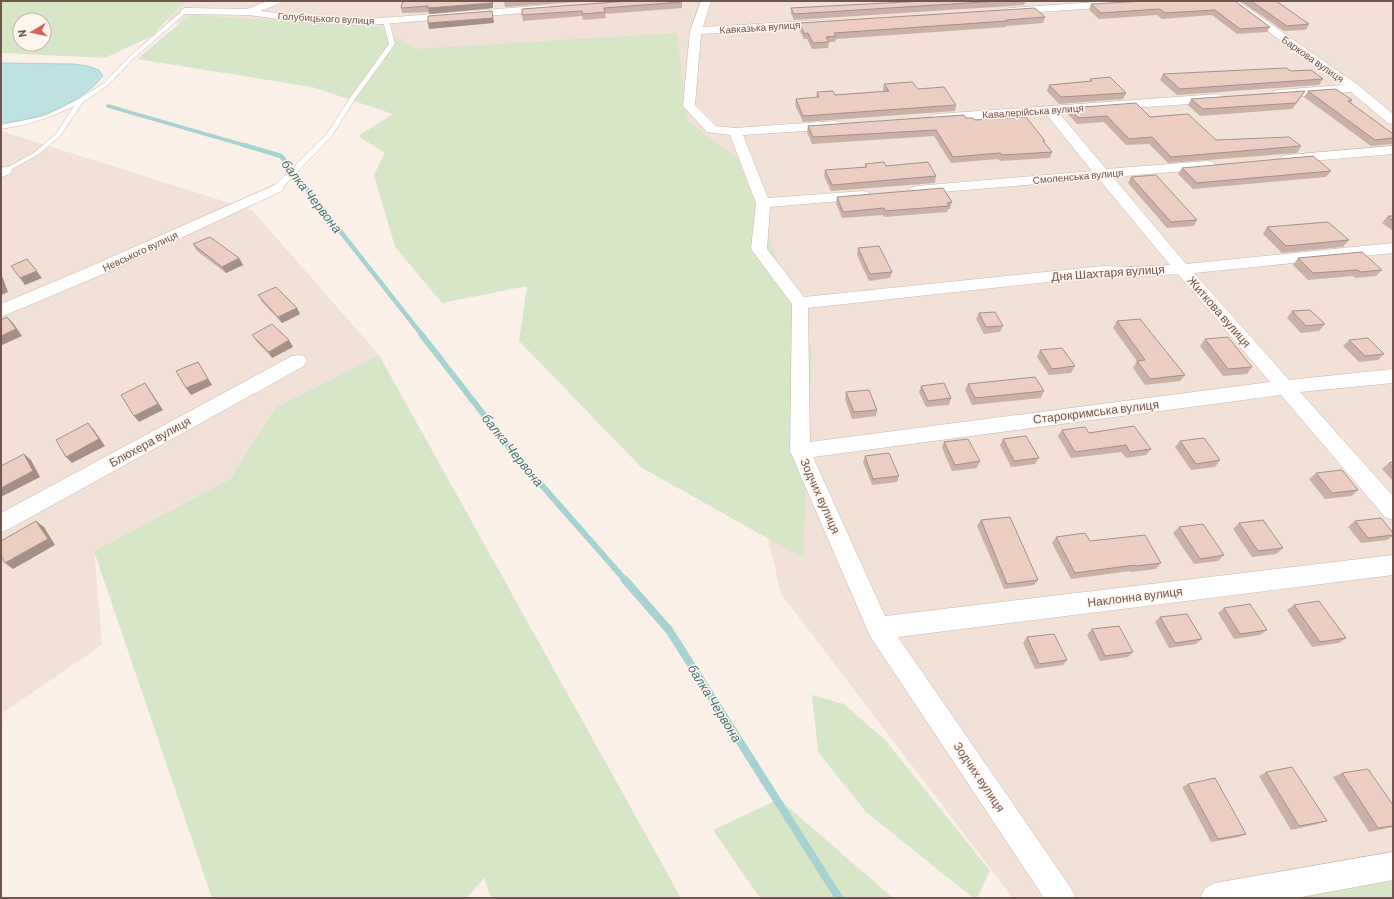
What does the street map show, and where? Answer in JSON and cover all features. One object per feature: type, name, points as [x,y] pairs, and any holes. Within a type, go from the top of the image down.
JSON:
[{"type":"street","points":[[185,11],[194,1]]},
{"type":"street","points":[[248,12],[276,1]]},
{"type":"street","points":[[706,1],[696,31],[689,106],[712,129],[735,132],[845,124]]},
{"type":"street","points":[[994,12],[1160,1]]},
{"type":"street","name":"Баркова вулиця","points":[[1230,1],[1354,88],[1393,120]]},
{"type":"street","name":"Голубицького вулиця","points":[[185,11],[248,12],[300,19],[369,22],[557,8]]},
{"type":"street","name":"Кавказька вулиця","points":[[696,31],[837,22]]},
{"type":"street","points":[[1268,94],[1354,88]]},
{"type":"street","name":"Кавалерійська вулиця","points":[[924,119],[1229,97]]},
{"type":"street","name":"Житкова вулиця","points":[[1049,110],[1182,269],[1393,510]]},
{"type":"street","points":[[735,132],[763,203],[759,249],[800,303]]},
{"type":"street","points":[[1275,160],[1393,150]]},
{"type":"street","name":"Смоленська вулиця","points":[[905,191],[1220,164]]},
{"type":"street","name":"Невського вулиця","points":[[1,311],[95,271],[277,188]]},
{"type":"street","points":[[763,203],[873,194]]},
{"type":"street","name":"Дня Шахтаря вулиця","points":[[800,303],[1103,271],[1132,272],[1182,269],[1393,248]]},
{"type":"street","name":"Зодчих вулиця","points":[[800,303],[800,451],[878,628],[1061,898]]},
{"type":"street","name":"Блюхера вулиця","points":[[1,523],[298,361]]},
{"type":"street","name":"Старокримська вулиця","points":[[800,451],[1286,387],[1393,376]]},
{"type":"street","name":"Наклонна вулиця","points":[[878,628],[1393,565]]},
{"type":"street","points":[[1215,898],[1393,866]]},
{"type":"lane","points":[[1,127],[16,125],[47,117],[81,101],[106,84],[131,58],[185,11]]},
{"type":"lane","points":[[277,188],[329,136],[352,99],[392,44],[386,21]]},
{"type":"lane","points":[[3,172],[37,153],[58,135],[81,101]]},
{"type":"shaded area","points":[[147,1],[1393,1],[1393,898],[1013,898],[781,594],[653,44],[331,69],[136,11]]},
{"type":"shaded area","points":[[1,131],[252,210],[379,355],[276,407],[230,479],[94,551],[102,645],[1,714]]},
{"type":"green space","points":[[1,1],[184,1],[152,36],[105,58],[1,53]]},
{"type":"green space","points":[[190,15],[377,26],[416,49],[677,33],[688,121],[737,158],[812,349],[803,558],[642,468],[519,341],[527,286],[442,303],[395,247],[374,175],[385,153],[358,136],[393,114],[312,87],[137,59]]},
{"type":"green space","points":[[379,355],[681,898],[491,898],[484,878],[467,898],[212,898],[94,551],[230,479],[276,407]]},
{"type":"green space","points":[[812,695],[844,704],[886,741],[990,871],[977,898],[973,898],[866,812],[818,752]]},
{"type":"green space","points":[[779,799],[893,898],[760,898],[713,830]]},
{"type":"green space","points":[[1393,881],[1393,898],[1263,898]]},
{"type":"water","points":[[1,63],[73,64],[88,66],[99,70],[103,76],[82,95],[57,109],[29,119],[1,123]]},
{"type":"building","points":[[403,1],[492,1],[492,3],[428,8],[428,6],[401,8]]},
{"type":"building","points":[[628,1],[682,2],[604,8],[605,12],[583,14],[582,11],[522,15],[522,9]]},
{"type":"building","points":[[925,1],[1000,1],[794,14],[791,8]]},
{"type":"building","points":[[1145,1],[1235,1],[1270,27],[1240,29],[1215,10],[1165,13],[1160,9],[1101,13],[1091,4]]},
{"type":"building","points":[[1251,1],[1276,1],[1309,24],[1287,26]]},
{"type":"building","points":[[1035,8],[1045,17],[834,33],[836,36],[826,37],[829,42],[813,43],[808,33],[805,34],[799,23]]},
{"type":"building","points":[[492,11],[493,18],[428,23],[428,16]]},
{"type":"building","points":[[1286,68],[1291,71],[1311,70],[1323,79],[1180,89],[1163,74]]},
{"type":"building","points":[[1110,77],[1126,93],[1061,97],[1049,85],[1092,81],[1090,79]]},
{"type":"building","points":[[912,82],[918,89],[944,87],[956,105],[803,116],[796,99],[819,97],[817,92],[833,91],[835,95],[889,91],[884,84]]},
{"type":"building","points":[[1336,89],[1352,100],[1348,101],[1393,134],[1393,138],[1375,140],[1308,91]]},
{"type":"building","points":[[1305,91],[1296,103],[1203,109],[1191,99]]},
{"type":"building","points":[[1136,103],[1150,117],[1188,114],[1216,140],[1289,137],[1301,146],[1171,157],[1152,137],[1129,139],[1107,116],[1079,118],[1070,108]]},
{"type":"building","points":[[964,115],[966,118],[973,118],[975,120],[1026,117],[1052,152],[1002,155],[1000,153],[953,157],[936,130],[813,137],[808,126]]},
{"type":"building","points":[[1313,156],[1331,171],[1197,183],[1182,168]]},
{"type":"building","points":[[884,162],[886,166],[928,162],[936,176],[832,185],[825,170],[867,167],[865,164]]},
{"type":"building","points":[[1156,175],[1197,220],[1171,222],[1131,177]]},
{"type":"building","points":[[943,188],[952,202],[947,203],[949,206],[885,211],[884,208],[843,212],[837,197]]},
{"type":"building","points":[[1388,216],[1393,216],[1393,221]]},
{"type":"building","points":[[1328,222],[1349,240],[1286,246],[1267,227]]},
{"type":"building","points":[[210,237],[239,258],[222,267],[193,244]]},
{"type":"building","points":[[879,246],[892,272],[870,274],[858,248]]},
{"type":"building","points":[[1362,252],[1382,270],[1313,273],[1298,258]]},
{"type":"building","points":[[27,259],[37,271],[20,278],[11,266]]},
{"type":"building","points":[[276,287],[297,308],[278,317],[258,295]]},
{"type":"building","points":[[1310,310],[1325,324],[1306,326],[1292,311]]},
{"type":"building","points":[[995,312],[1003,326],[986,327],[979,313]]},
{"type":"building","points":[[7,317],[16,329],[1,336],[1,320]]},
{"type":"building","points":[[1140,319],[1185,375],[1150,379],[1137,361],[1145,360],[1117,321]]},
{"type":"building","points":[[272,324],[289,340],[269,352],[252,335]]},
{"type":"building","points":[[1228,337],[1252,367],[1228,369],[1205,339]]},
{"type":"building","points":[[1368,338],[1384,354],[1365,356],[1349,340]]},
{"type":"building","points":[[1062,348],[1075,366],[1052,369],[1040,350]]},
{"type":"building","points":[[198,362],[208,379],[186,388],[176,371]]},
{"type":"building","points":[[1035,377],[1044,391],[975,398],[968,384]]},
{"type":"building","points":[[145,383],[158,404],[134,416],[121,395]]},
{"type":"building","points":[[944,383],[951,398],[928,401],[921,386]]},
{"type":"building","points":[[869,390],[877,410],[854,412],[846,392]]},
{"type":"building","points":[[88,423],[99,439],[66,457],[56,440]]},
{"type":"building","points":[[1134,426],[1151,449],[1130,452],[1126,445],[1075,452],[1062,430],[1085,427],[1089,433]]},
{"type":"building","points":[[1026,436],[1039,458],[1014,461],[1003,439]]},
{"type":"building","points":[[1204,438],[1220,460],[1196,464],[1180,441]]},
{"type":"building","points":[[968,439],[980,461],[955,465],[944,442]]},
{"type":"building","points":[[889,453],[899,476],[873,479],[865,456]]},
{"type":"building","points":[[24,454],[33,471],[1,488],[1,466]]},
{"type":"building","points":[[1342,470],[1358,490],[1332,493],[1316,473]]},
{"type":"building","points":[[1010,517],[1038,580],[1007,584],[981,520]]},
{"type":"building","points":[[1381,518],[1393,535],[1368,538],[1355,521]]},
{"type":"building","points":[[1263,520],[1283,548],[1258,551],[1239,523]]},
{"type":"building","points":[[36,521],[48,539],[5,563],[1,555],[1,541]]},
{"type":"building","points":[[1203,524],[1224,555],[1200,559],[1179,527]]},
{"type":"building","points":[[1085,533],[1090,541],[1145,535],[1161,563],[1075,573],[1056,537]]},
{"type":"building","points":[[1319,601],[1346,638],[1320,642],[1294,605]]},
{"type":"building","points":[[1250,604],[1267,630],[1240,634],[1224,608]]},
{"type":"building","points":[[1187,614],[1202,639],[1175,643],[1160,617]]},
{"type":"building","points":[[1119,626],[1133,652],[1105,656],[1092,629]]},
{"type":"building","points":[[1054,634],[1067,660],[1039,664],[1027,637]]},
{"type":"building","points":[[1292,767],[1327,821],[1299,826],[1266,772]]},
{"type":"building","points":[[1368,769],[1393,805],[1393,826],[1378,828],[1342,773]]},
{"type":"building","points":[[1215,778],[1246,834],[1218,839],[1188,784]]},
{"type":"waterway","name":"балка Червона","points":[[108,106],[247,146]]},
{"type":"waterway","name":"балка Червона","points":[[244,145],[281,156],[422,335]]},
{"type":"waterway","name":"балка Червона","points":[[421,334],[516,456],[626,581]]},
{"type":"waterway","name":"балка Червона","points":[[625,580],[669,630],[839,898]]}]
